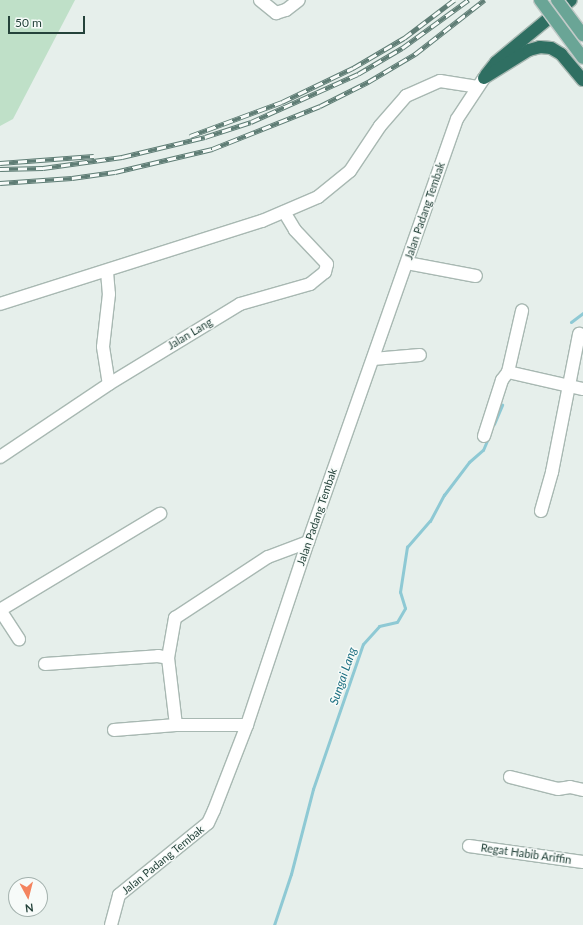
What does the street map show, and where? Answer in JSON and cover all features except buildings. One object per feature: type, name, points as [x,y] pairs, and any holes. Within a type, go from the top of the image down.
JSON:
[{"type":"highway","points":[[481,82],[496,62],[571,0]]},
{"type":"highway","points":[[481,82],[529,50],[540,47],[551,48],[561,54],[583,80]]},
{"type":"main road","points":[[540,0],[583,58]]},
{"type":"main road","points":[[557,0],[583,35]]},
{"type":"street","points":[[260,0],[276,13],[286,10],[299,0]]},
{"type":"street","points":[[0,304],[107,272],[284,212],[318,197],[350,171],[380,126],[406,96],[440,81],[481,82]]},
{"type":"street","name":"Jalan Padang Tembak","points":[[111,925],[119,895],[208,823],[247,725],[308,542],[457,119],[481,82]]},
{"type":"street","name":"Jalan Lang","points":[[0,457],[109,384],[240,304],[310,284],[325,272],[326,264],[295,230],[284,212]]},
{"type":"street","points":[[407,263],[476,276]]},
{"type":"street","points":[[107,272],[109,294],[103,347],[109,384]]},
{"type":"street","points":[[484,436],[502,380],[508,372],[522,312]]},
{"type":"street","points":[[541,511],[552,472],[579,334]]},
{"type":"street","points":[[373,359],[420,355]]},
{"type":"street","points":[[508,372],[583,389]]},
{"type":"street","points":[[19,639],[0,610],[160,514]]},
{"type":"street","points":[[176,725],[168,658],[175,618],[268,558],[308,542]]},
{"type":"street","points":[[45,664],[158,656],[168,658]]},
{"type":"street","points":[[114,730],[176,725],[247,725]]},
{"type":"street","points":[[510,777],[558,789],[570,787],[583,790]]},
{"type":"street","name":"Regat Habib Ariffin","points":[[469,846],[583,862]]},
{"type":"green space","points":[[0,0],[75,0],[13,119],[0,126]]},
{"type":"waterway","name":"Sungai Lang","points":[[571,322],[583,313]]},
{"type":"waterway","name":"Sungai Lang","points":[[494,424],[502,405]]},
{"type":"waterway","name":"Sungai Lang","points":[[274,925],[291,874],[313,789],[363,644],[379,626],[397,622],[405,608],[400,592],[407,547],[430,521],[444,495],[469,462],[483,450],[488,438]]},
{"type":"railway","points":[[190,136],[282,102],[353,68],[404,38],[454,0]]},
{"type":"railway","points":[[0,169],[43,168],[122,157],[205,137],[251,122],[358,74],[402,48],[468,0]]},
{"type":"railway","points":[[0,183],[72,178],[115,172],[212,149],[320,106],[368,82],[415,54],[484,0]]},
{"type":"railway","points":[[0,163],[94,156]]}]
